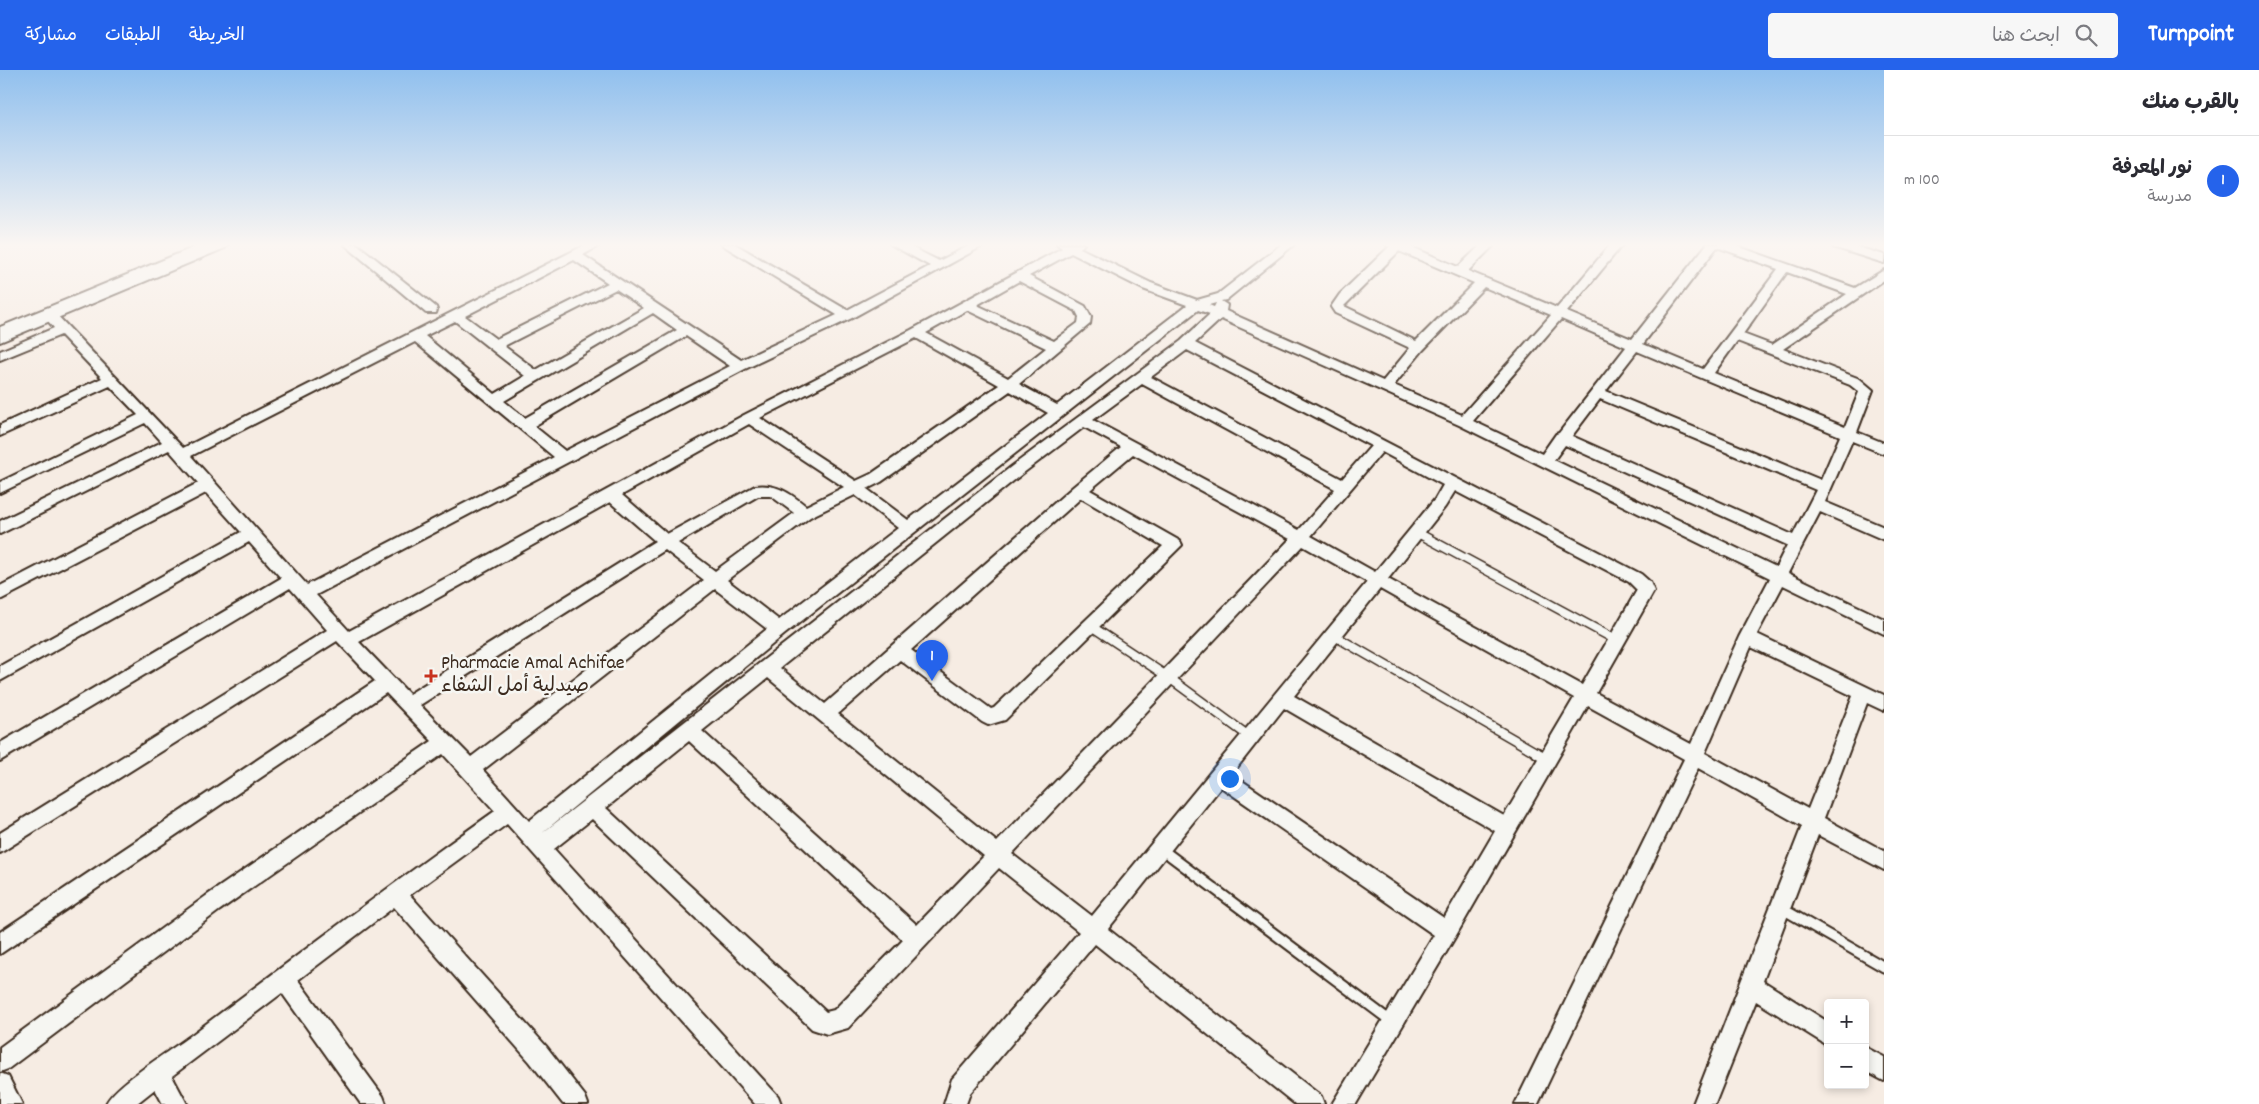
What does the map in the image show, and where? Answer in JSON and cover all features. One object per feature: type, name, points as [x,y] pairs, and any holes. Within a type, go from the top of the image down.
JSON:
[{"type":"main road","points":[[0,335],[101,292]]},
{"type":"street","points":[[410,292],[432,310]]},
{"type":"street","points":[[181,455],[498,292]]},
{"type":"street","points":[[493,346],[600,292]]},
{"type":"street","points":[[629,292],[740,366]]},
{"type":"street","points":[[810,292],[847,314]]},
{"type":"street","points":[[306,593],[740,366],[889,292]]},
{"type":"street","points":[[0,844],[342,635],[611,494],[749,418],[916,334],[990,292]]},
{"type":"street","points":[[470,769],[805,513],[857,489],[1010,384],[1084,324],[1084,314],[1081,309],[1050,292]]},
{"type":"street","points":[[1164,292],[1197,304],[1221,305],[1384,388],[1464,422],[1778,578],[1884,628]]},
{"type":"street","points":[[541,848],[1082,420],[1186,344],[1221,305],[1235,292]]},
{"type":"street","points":[[1349,292],[1337,307],[1340,310],[1418,347]]},
{"type":"street","points":[[1384,388],[1418,347],[1472,292]]},
{"type":"street","points":[[1510,292],[1707,373],[1884,449]]},
{"type":"street","points":[[1464,422],[1577,292]]},
{"type":"street","points":[[1544,462],[1561,437],[1675,292]]},
{"type":"street","points":[[1707,373],[1767,292]]},
{"type":"street","points":[[1772,351],[1856,293]]},
{"type":"street","points":[[528,833],[779,629],[1197,304]]},
{"type":"street","points":[[967,305],[1055,347]]},
{"type":"street","points":[[492,401],[653,308]]},
{"type":"street","points":[[48,314],[64,328],[110,380],[147,416],[250,534],[306,593],[342,635],[470,769],[770,1104]]},
{"type":"street","points":[[455,314],[493,346],[534,376]]},
{"type":"street","points":[[0,356],[64,328]]},
{"type":"street","points":[[523,426],[686,330]]},
{"type":"street","points":[[916,334],[1058,412]]},
{"type":"street","points":[[415,335],[492,401],[564,458]]},
{"type":"street","points":[[1526,1104],[1694,755],[1747,637],[1820,496],[1866,394],[1866,390],[1855,382],[1736,336]]},
{"type":"street","points":[[1186,344],[1381,444],[1451,484],[1635,578],[1644,586],[1646,591],[1447,932],[1342,1104]]},
{"type":"street","points":[[1142,378],[1344,487]]},
{"type":"street","points":[[0,431],[110,380]]},
{"type":"street","points":[[1596,392],[1820,496],[1884,534]]},
{"type":"street","points":[[0,488],[147,416]]},
{"type":"street","points":[[749,418],[857,489],[908,528]]},
{"type":"street","points":[[1082,420],[1301,538],[1884,860]]},
{"type":"street","points":[[1561,437],[1797,543]]},
{"type":"street","points":[[0,528],[170,444]]},
{"type":"street","points":[[592,807],[820,1021],[827,1023],[840,1020],[1301,538],[1381,444]]},
{"type":"street","points":[[825,715],[900,651],[1079,490],[1131,448]]},
{"type":"street","points":[[955,1104],[960,1086],[1093,931],[1376,580],[1440,504],[1451,484]]},
{"type":"street","points":[[0,594],[208,485]]},
{"type":"street","points":[[409,703],[666,542],[755,491],[766,488],[775,491],[805,513]]},
{"type":"street","points":[[900,651],[988,717],[999,715],[1174,545],[1079,490]]},
{"type":"street","points":[[611,494],[666,542],[779,629]]},
{"type":"street","points":[[0,674],[250,534]]},
{"type":"street","points":[[0,753],[292,579]]},
{"type":"street","points":[[1747,637],[1884,703]]},
{"type":"street","points":[[768,668],[1093,931],[1314,1104]]},
{"type":"street","points":[[0,944],[386,683]]},
{"type":"street","points":[[1704,1104],[1752,987],[1863,692]]},
{"type":"street","points":[[1282,698],[1507,828]]},
{"type":"street","points":[[690,731],[917,939]]},
{"type":"street","points":[[0,1061],[213,903],[444,743]]},
{"type":"street","points":[[1218,775],[1447,932]]},
{"type":"street","points":[[117,1104],[394,894],[509,812]]},
{"type":"street","points":[[394,894],[538,1054],[577,1104]]},
{"type":"street","points":[[284,978],[375,1104]]},
{"type":"street","points":[[1752,987],[1824,1032]]},
{"type":"street","points":[[1869,1061],[1884,1070]]},
{"type":"street","points":[[157,1072],[176,1104]]},
{"type":"street","points":[[0,1084],[11,1104]]},
{"type":"lane","points":[[1416,532],[1618,640]]},
{"type":"lane","points":[[1091,626],[1168,677],[1250,737]]},
{"type":"lane","points":[[1332,635],[1548,759]]},
{"type":"lane","points":[[1160,848],[1392,1022]]},
{"type":"lane","points":[[1781,908],[1884,967]]},
{"type":"place","name":"Pharmacie Amal Achifae صيدلية أمل الشفاء","points":[[431,676]]},
{"type":"place","name":"نور المعرفة","points":[[932,681]]}]
